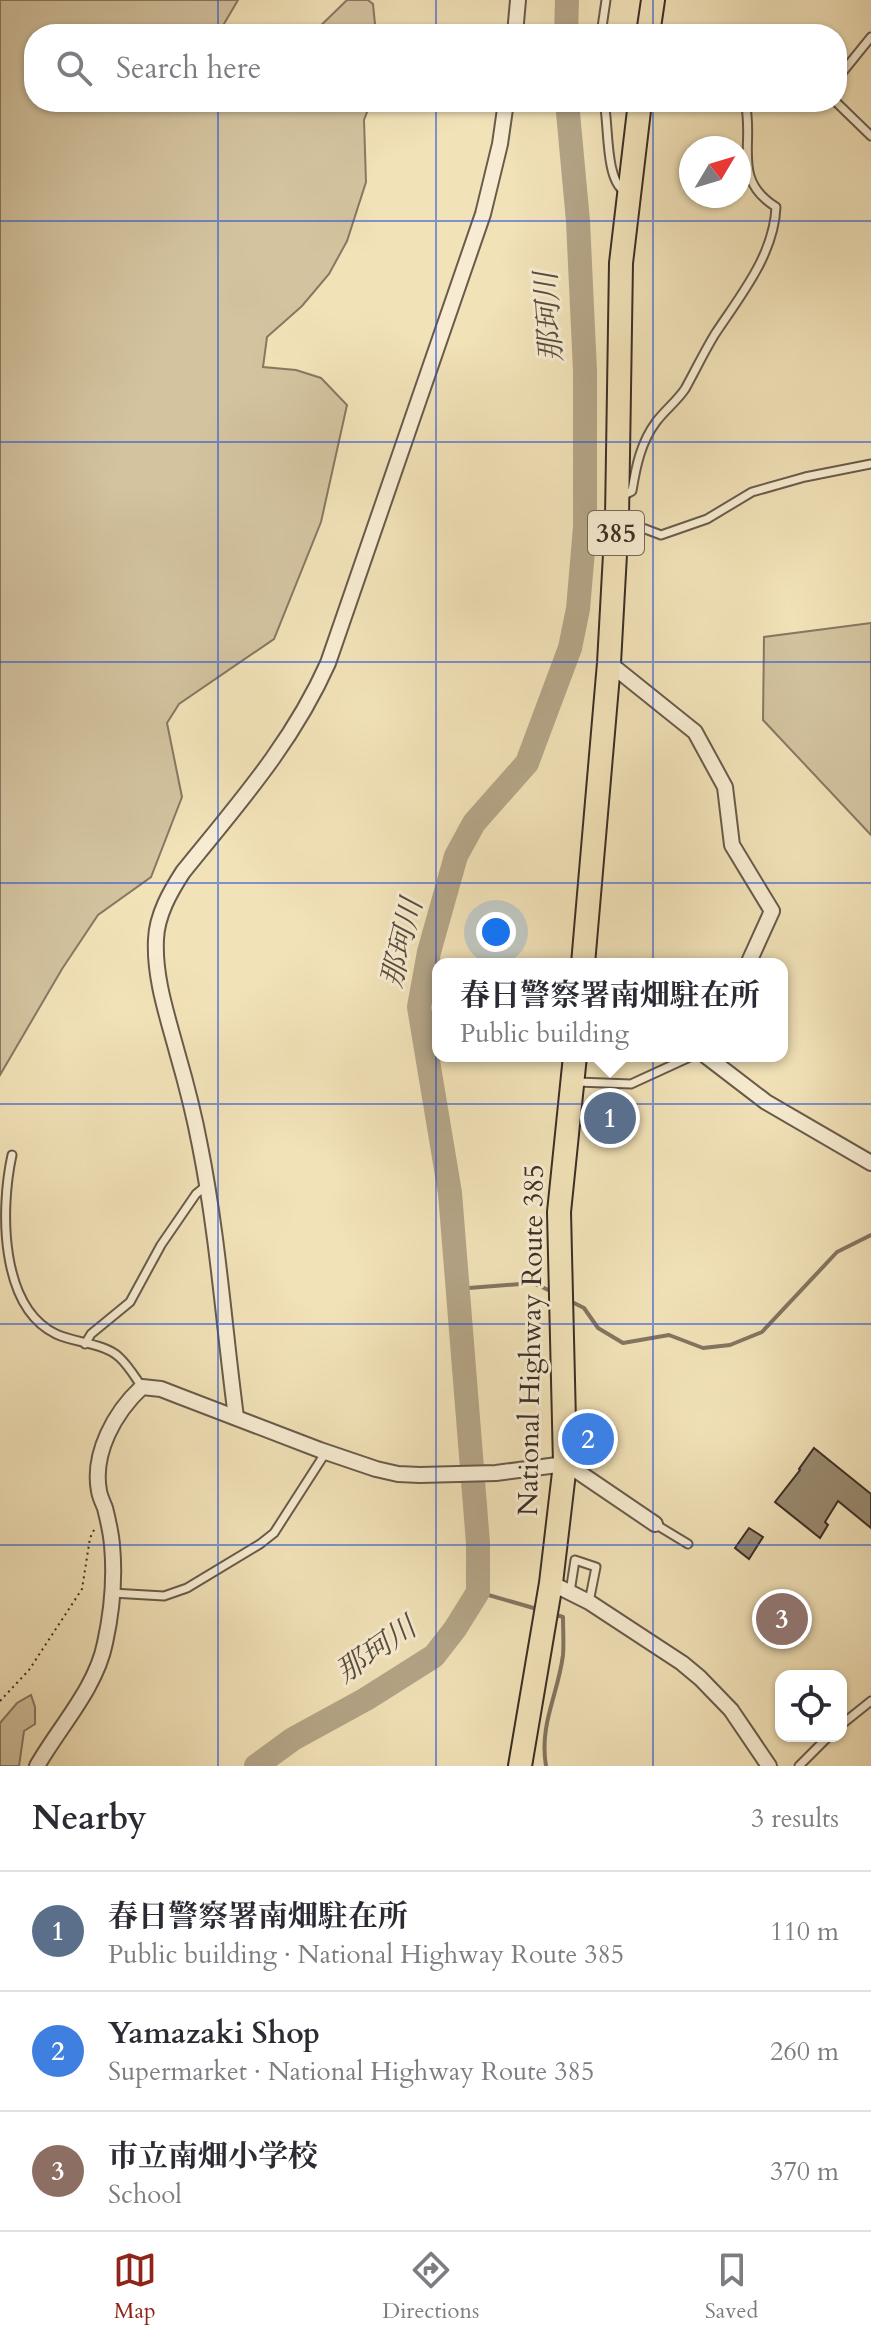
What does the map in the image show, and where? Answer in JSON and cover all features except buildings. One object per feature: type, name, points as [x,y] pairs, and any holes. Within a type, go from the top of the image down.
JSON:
[{"type":"highway","points":[[649,24],[653,0]]},
{"type":"highway","name":"385","points":[[584,958],[609,663],[617,508],[621,263],[639,112]]},
{"type":"highway","name":"National Highway Route 385","points":[[520,1766],[560,1588],[565,1464],[559,1212],[574,1062]]},
{"type":"street","points":[[516,24],[518,0]]},
{"type":"street","points":[[236,1417],[223,1323],[218,1252],[207,1185],[161,989],[156,936],[170,892],[273,760],[317,688],[328,663],[483,214],[505,112]]},
{"type":"street","points":[[609,663],[695,732],[725,787],[732,845],[772,911],[751,958]]},
{"type":"street","points":[[714,1062],[766,1102],[871,1163]]},
{"type":"street","points":[[37,1766],[100,1665],[112,1593],[112,1544],[97,1473],[102,1450],[126,1402],[142,1387],[161,1389],[376,1469],[420,1475],[496,1473],[565,1464],[655,1524]]},
{"type":"street","points":[[560,1588],[589,1602],[700,1678],[731,1710],[769,1766]]},
{"type":"lane","points":[[602,24],[606,0]]},
{"type":"lane","points":[[847,67],[871,37]]},
{"type":"lane","points":[[605,112],[614,180],[623,191],[631,188]]},
{"type":"lane","points":[[747,112],[749,176],[759,192],[776,207],[766,250],[683,391],[646,436],[632,491],[617,508],[661,535],[707,519],[752,492],[805,477],[871,464]]},
{"type":"lane","points":[[846,112],[871,136]]},
{"type":"lane","points":[[572,1082],[631,1084],[679,1062]]},
{"type":"lane","points":[[12,1155],[5,1181],[2,1233],[5,1261],[23,1306],[39,1325],[53,1333],[118,1355],[142,1387]]},
{"type":"lane","points":[[85,1344],[99,1326],[130,1302],[161,1245],[196,1194],[207,1185]]},
{"type":"lane","points":[[112,1593],[164,1596],[187,1588],[260,1544],[274,1533],[326,1452]]},
{"type":"lane","points":[[655,1524],[688,1544]]},
{"type":"lane","points":[[560,1588],[575,1560],[596,1567],[589,1602]]},
{"type":"lane","points":[[847,1720],[871,1701]]},
{"type":"lane","points":[[799,1766],[823,1742]]},
{"type":"path","points":[[0,1701],[29,1670],[82,1589],[90,1538],[105,1508]]},
{"type":"shaded area","points":[[0,0],[238,0],[224,24],[24,24],[24,112],[367,112],[364,120],[366,182],[347,241],[329,274],[302,306],[267,337],[263,367],[296,370],[321,378],[347,405],[321,522],[274,639],[179,704],[167,723],[182,797],[151,877],[98,915],[62,969],[0,1075]]},
{"type":"shaded area","points":[[347,0],[368,0],[373,4],[375,24],[322,24]]},
{"type":"shaded area","points":[[871,623],[871,835],[763,720],[764,637]]},
{"type":"shaded area","points":[[31,1695],[35,1724],[24,1731],[19,1766],[0,1766],[0,1723],[17,1703]]},
{"type":"waterway","name":"那珂川","points":[[566,24],[567,0]]},
{"type":"waterway","name":"那珂川","points":[[256,1766],[293,1739],[366,1699],[434,1656],[478,1592],[478,1543],[450,1193],[419,1007],[429,952],[456,856],[474,823],[527,763],[570,648],[578,609],[585,527],[585,371],[578,221],[568,112]]},
{"type":"waterway","points":[[570,1301],[584,1308],[598,1328],[623,1343],[669,1335],[703,1348],[730,1345],[762,1332],[837,1252],[871,1235]]},
{"type":"waterway","points":[[456,1289],[533,1283],[555,1293]]},
{"type":"waterway","points":[[478,1592],[537,1609]]},
{"type":"waterway","points":[[546,1766],[547,1723],[563,1650],[563,1617],[553,1614]]},
{"type":"place","name":"春日警察署南畑駐在所","points":[[610,1118]]},
{"type":"place","name":"Yamazaki Shop","points":[[588,1439]]},
{"type":"place","name":"市立南畑小学校","points":[[782,1619]]}]
